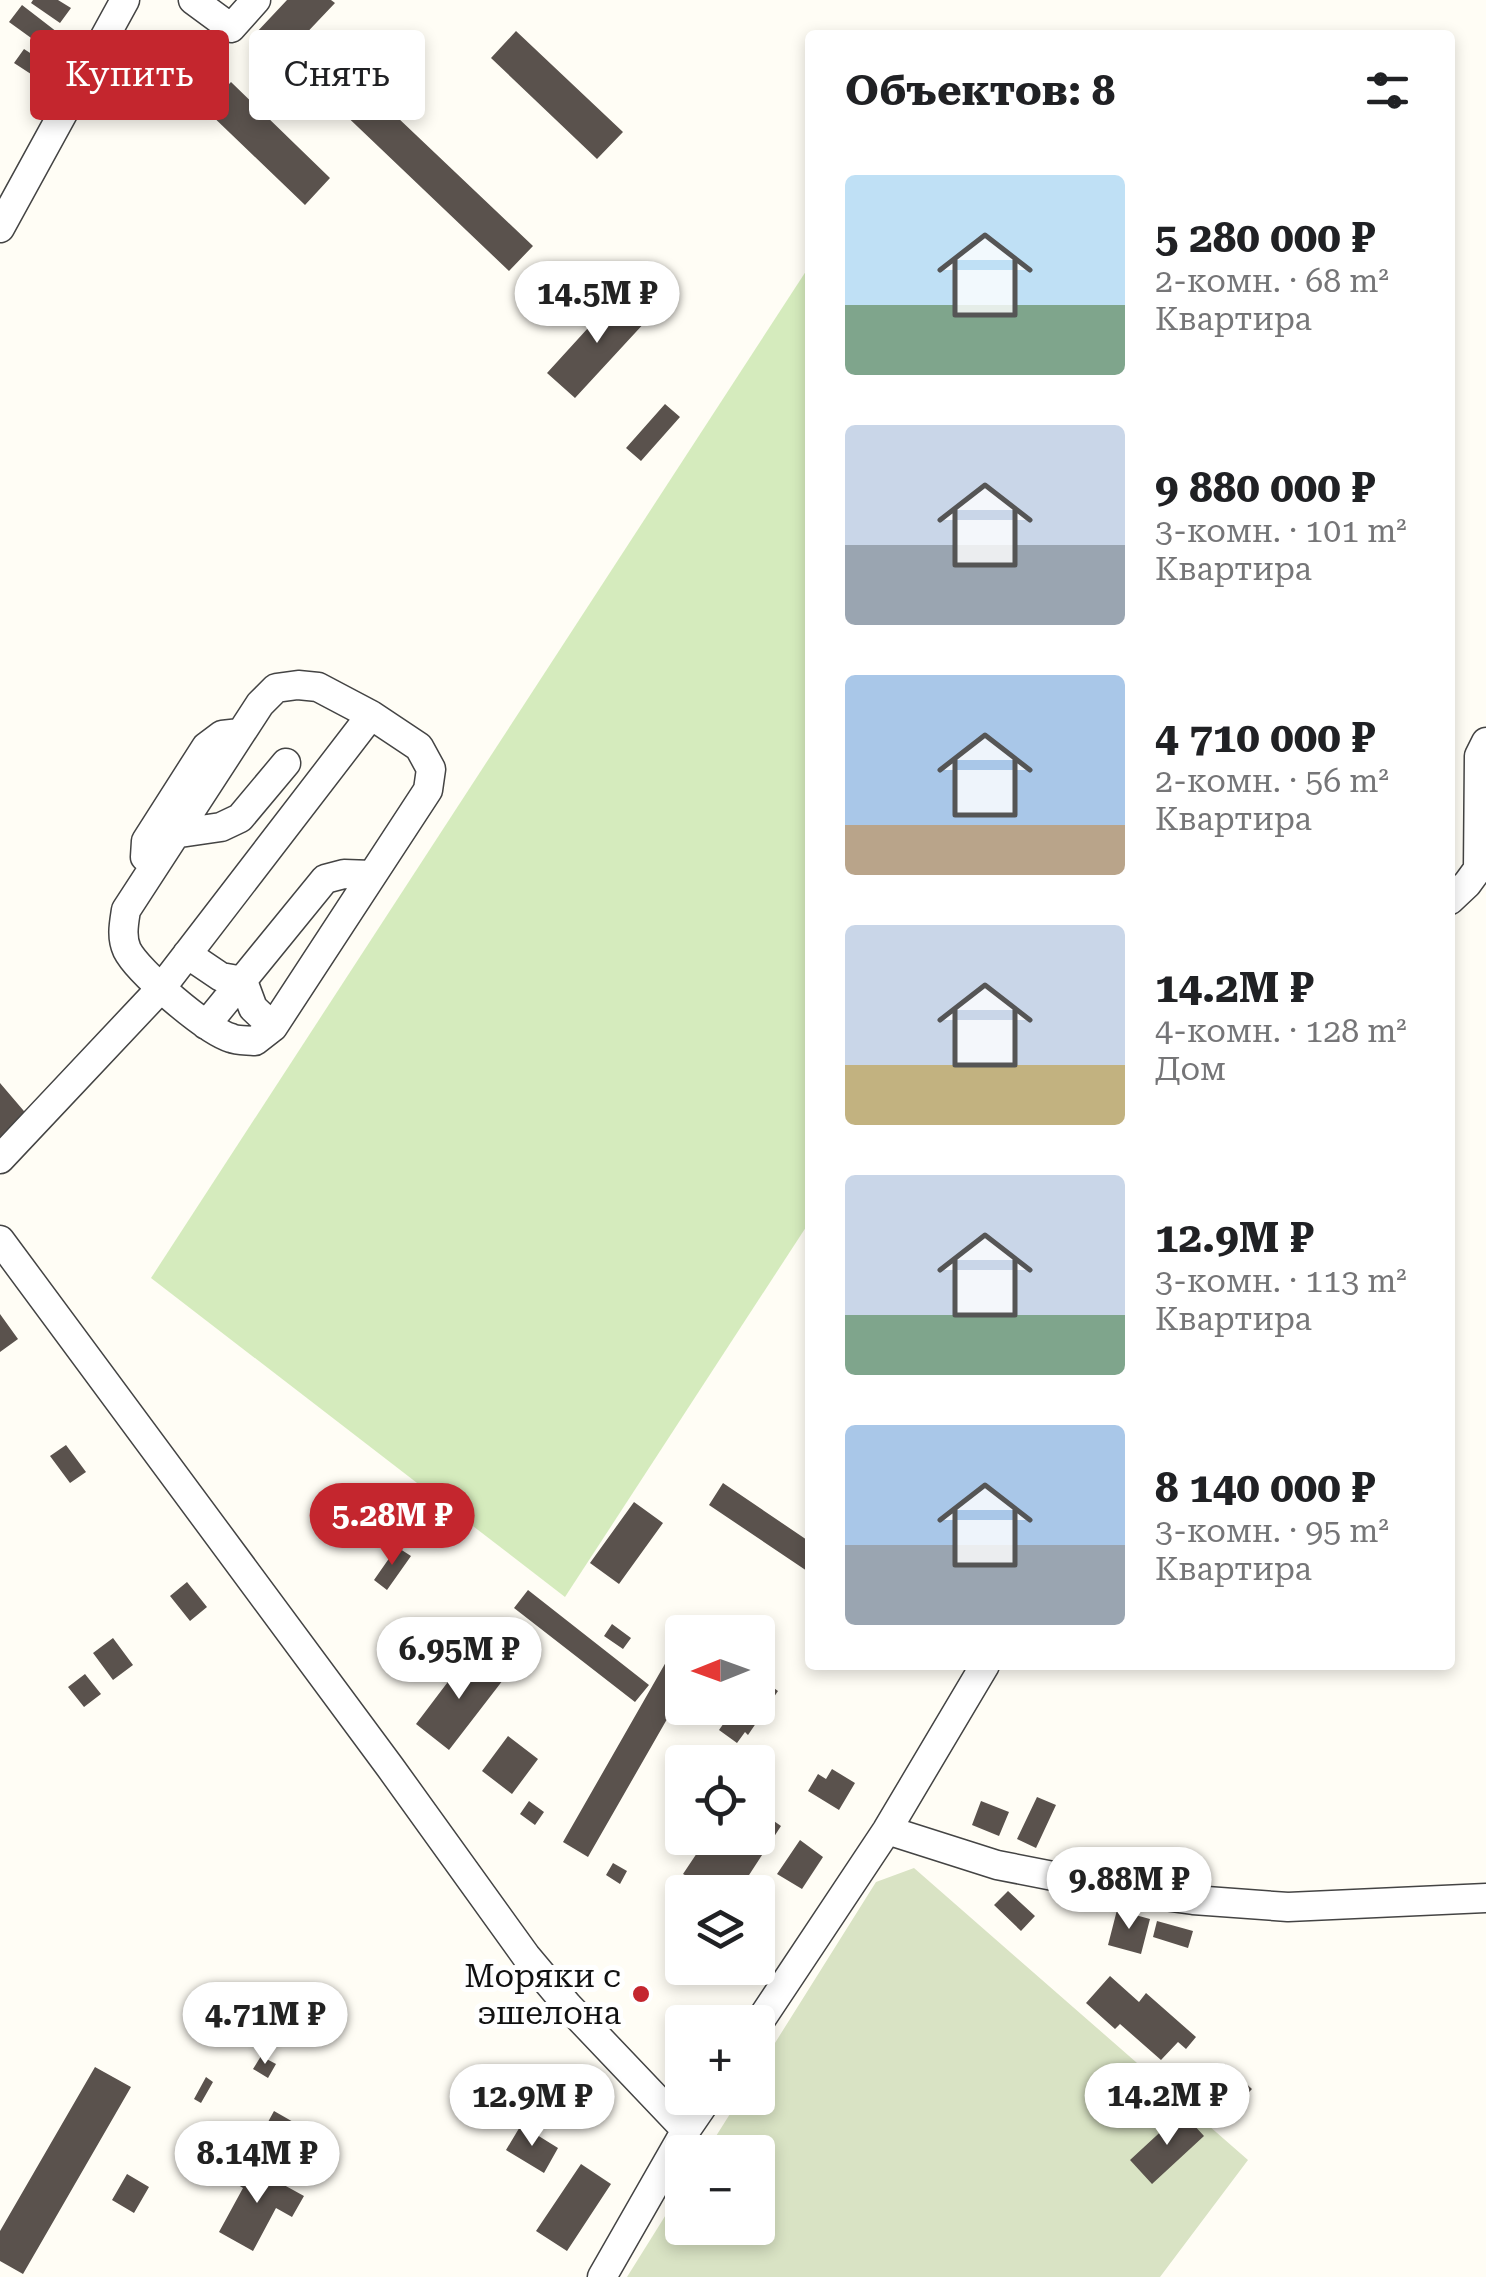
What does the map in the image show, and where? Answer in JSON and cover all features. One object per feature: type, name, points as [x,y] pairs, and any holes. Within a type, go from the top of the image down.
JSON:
[{"type":"street","points":[[0,228],[125,0]]},
{"type":"street","points":[[193,0],[231,28],[256,0]]},
{"type":"street","points":[[276,688],[318,688],[372,715],[420,747],[431,769],[428,790],[273,1028],[255,1041],[233,1039],[206,1025],[162,987],[127,949],[123,929],[126,910],[240,733],[276,688]]},
{"type":"street","points":[[0,1159],[162,987],[372,715]]},
{"type":"street","points":[[142,884],[146,841],[206,747],[222,735],[240,733]]},
{"type":"street","points":[[1455,895],[1478,868],[1478,756],[1486,742]]},
{"type":"street","points":[[174,834],[221,827],[240,818],[286,763]]},
{"type":"street","points":[[206,1025],[326,879],[344,874],[372,875]]},
{"type":"street","points":[[187,954],[221,978],[243,981]]},
{"type":"street","points":[[243,981],[253,1008],[273,1028]]},
{"type":"street","points":[[0,1240],[526,1956],[686,2130]]},
{"type":"street","points":[[771,2005],[887,1830],[981,1670]]},
{"type":"street","points":[[887,1830],[997,1865],[1192,1900],[1288,1906],[1486,1898]]},
{"type":"street","points":[[602,2277],[696,2115]]},
{"type":"green space","points":[[805,273],[805,1229],[565,1597],[151,1278]]},
{"type":"green space","points":[[914,1868],[1248,2160],[1160,2277],[627,2277],[665,2216],[665,2245],[775,2245],[775,2135],[717,2135],[729,2115],[775,2115],[775,2043],[876,1882]]},
{"type":"building","points":[[58,0],[71,8],[60,23],[31,3]]},
{"type":"building","points":[[287,0],[335,3],[309,30],[259,30]]},
{"type":"building","points":[[22,5],[54,30],[30,30],[30,37],[9,22]]},
{"type":"building","points":[[516,31],[623,132],[597,159],[491,58]]},
{"type":"building","points":[[24,49],[30,53],[30,73],[14,63]]},
{"type":"building","points":[[229,84],[249,99],[249,120],[270,120],[330,178],[305,205],[216,120],[229,120]]},
{"type":"building","points":[[351,120],[400,120],[533,246],[509,271]]},
{"type":"building","points":[[619,294],[647,320],[575,398],[547,373]]},
{"type":"building","points":[[665,404],[680,417],[641,461],[626,448]]},
{"type":"building","points":[[0,1083],[29,1117],[0,1142]]},
{"type":"building","points":[[0,1314],[18,1339],[0,1352]]},
{"type":"building","points":[[66,1445],[86,1472],[70,1483],[50,1456]]},
{"type":"building","points":[[723,1483],[805,1539],[805,1570],[709,1505]]},
{"type":"building","points":[[634,1502],[663,1523],[619,1584],[590,1563]]},
{"type":"building","points":[[397,1547],[411,1556],[387,1590],[374,1580]]},
{"type":"building","points":[[187,1582],[207,1607],[190,1621],[170,1596]]},
{"type":"building","points":[[528,1590],[649,1685],[635,1702],[514,1608]]},
{"type":"building","points":[[472,1621],[496,1640],[490,1649],[465,1630]]},
{"type":"building","points":[[612,1624],[631,1638],[623,1649],[604,1636]]},
{"type":"building","points":[[113,1638],[133,1665],[113,1680],[93,1653]]},
{"type":"building","points":[[469,1654],[503,1680],[449,1750],[416,1724]]},
{"type":"building","points":[[665,1664],[665,1723],[588,1857],[563,1842]]},
{"type":"building","points":[[85,1674],[101,1694],[84,1707],[68,1687]]},
{"type":"building","points":[[722,1725],[755,1725],[737,1743],[719,1730]]},
{"type":"building","points":[[508,1736],[538,1759],[512,1794],[482,1771]]},
{"type":"building","points":[[832,1769],[855,1783],[839,1810],[808,1791],[818,1774],[826,1779]]},
{"type":"building","points":[[1037,1797],[1056,1805],[1036,1848],[1017,1839]]},
{"type":"building","points":[[529,1801],[544,1812],[535,1825],[520,1814]]},
{"type":"building","points":[[981,1801],[1009,1812],[999,1836],[972,1825]]},
{"type":"building","points":[[800,1840],[823,1857],[802,1889],[777,1874]]},
{"type":"building","points":[[696,1855],[762,1855],[749,1875],[683,1874]]},
{"type":"building","points":[[613,1863],[627,1871],[620,1884],[606,1875]]},
{"type":"building","points":[[1008,1891],[1035,1916],[1021,1931],[994,1905]]},
{"type":"building","points":[[1117,1910],[1150,1919],[1141,1954],[1108,1945]]},
{"type":"building","points":[[1157,1921],[1193,1931],[1188,1948],[1153,1937]]},
{"type":"building","points":[[1110,1976],[1139,2002],[1146,1993],[1196,2037],[1186,2049],[1178,2042],[1161,2060],[1120,2024],[1115,2029],[1086,2003]]},
{"type":"building","points":[[261,2056],[276,2064],[268,2078],[253,2069]]},
{"type":"building","points":[[1225,2064],[1252,2089],[1234,2108],[1207,2084]]},
{"type":"building","points":[[95,2067],[131,2087],[23,2274],[0,2261],[0,2231]]},
{"type":"building","points":[[206,2077],[213,2082],[201,2103],[194,2099]]},
{"type":"building","points":[[536,2080],[549,2090],[538,2103],[525,2094]]},
{"type":"building","points":[[274,2111],[330,2143],[317,2165],[262,2133]]},
{"type":"building","points":[[1182,2112],[1204,2136],[1152,2184],[1130,2160]]},
{"type":"building","points":[[521,2125],[558,2148],[544,2173],[506,2150]]},
{"type":"building","points":[[242,2162],[304,2196],[292,2217],[276,2208],[253,2251],[219,2232],[243,2188],[232,2181]]},
{"type":"building","points":[[581,2164],[611,2184],[567,2251],[536,2231]]},
{"type":"building","points":[[127,2174],[149,2187],[134,2213],[112,2200]]},
{"type":"place","name":"Моряки с эшелона","points":[[641,1994]]}]
